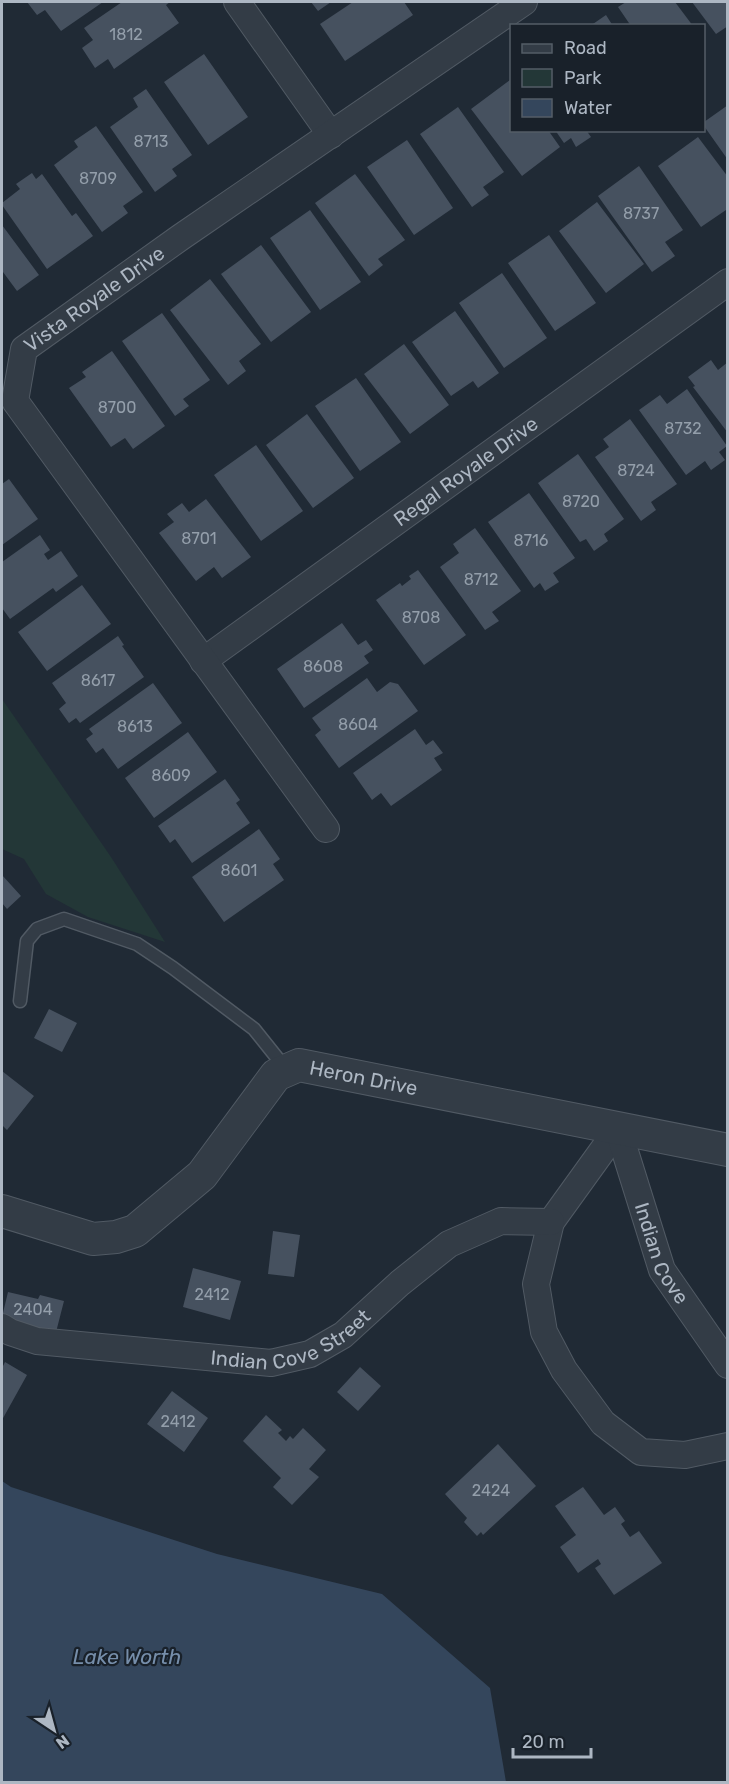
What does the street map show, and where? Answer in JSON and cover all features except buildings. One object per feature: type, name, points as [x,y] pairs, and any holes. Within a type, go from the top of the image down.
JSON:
[{"type":"street","points":[[237,2],[331,135]]},
{"type":"street","name":"Vista Royale Drive","points":[[326,829],[15,401],[24,349],[181,237],[524,2]]},
{"type":"street","name":"Regal Royale Drive","points":[[203,660],[728,282]]},
{"type":"street","name":"Heron Drive","points":[[2,1211],[93,1239],[116,1237],[135,1231],[202,1175],[276,1075],[299,1065],[728,1150]]},
{"type":"street","points":[[618,1129],[551,1222],[536,1284],[544,1332],[564,1370],[603,1423],[641,1452],[685,1455],[728,1446]]},
{"type":"street","name":"Indian Cove","points":[[618,1129],[662,1270],[728,1365]]},
{"type":"street","name":"Indian Cove Street","points":[[2,1327],[37,1341],[272,1363],[310,1354],[343,1335],[400,1283],[449,1244],[501,1221],[551,1222]]},
{"type":"lane","points":[[20,1001],[27,941],[36,929],[64,919],[137,944],[173,968],[254,1029],[287,1070]]},
{"type":"green space","points":[[2,699],[111,857],[165,942],[88,917],[46,894],[24,859],[2,849]]},
{"type":"water","name":"Lake Worth","points":[[2,1481],[11,1487],[217,1554],[382,1594],[490,1688],[506,1782],[2,1782]]}]
